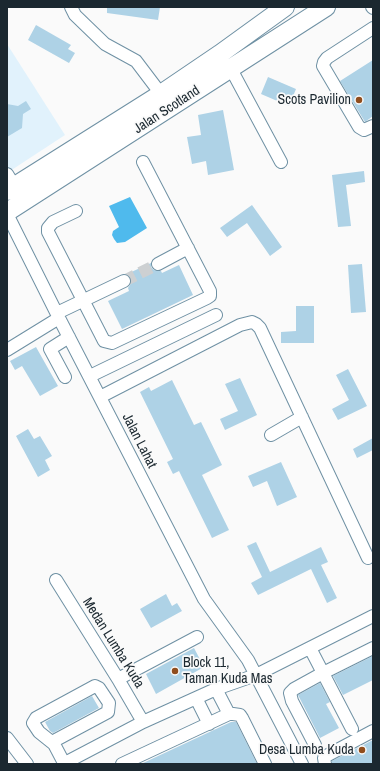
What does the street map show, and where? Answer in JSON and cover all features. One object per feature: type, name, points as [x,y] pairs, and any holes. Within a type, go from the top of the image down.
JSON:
[{"type":"highway","name":"Jalan Scotland","points":[[10,184],[161,94],[286,7]]},
{"type":"highway","name":"Jalan Scotland","points":[[7,213],[328,7]]},
{"type":"street","points":[[71,7],[74,15],[105,44],[136,61],[161,94]]},
{"type":"street","points":[[373,28],[327,58],[323,66],[359,127],[364,130],[373,126]]},
{"type":"street","points":[[231,69],[280,162]]},
{"type":"street","points":[[76,211],[52,222],[48,228],[48,232],[100,337],[104,342],[112,343],[210,296],[210,291],[143,162]]},
{"type":"street","name":"Jalan Lahat","points":[[7,213],[58,316],[204,599],[248,660],[302,764]]},
{"type":"street","points":[[158,264],[188,248]]},
{"type":"street","points":[[7,350],[82,301],[124,281]]},
{"type":"street","points":[[90,376],[216,315]]},
{"type":"street","points":[[100,397],[240,325],[252,322],[260,328],[368,558]]},
{"type":"street","points":[[65,377],[50,349],[69,337]]},
{"type":"street","points":[[271,435],[302,417]]},
{"type":"street","name":"Medan Lumba Kuda","points":[[56,580],[144,722]]},
{"type":"street","points":[[52,742],[108,712],[109,703],[99,688],[95,686],[36,718],[33,723],[39,732],[52,742],[63,764],[144,722],[216,689],[256,675],[373,616]]},
{"type":"street","points":[[118,679],[197,637]]},
{"type":"street","points":[[310,648],[352,729]]},
{"type":"street","points":[[315,745],[292,701],[290,693],[294,689],[323,673],[373,648]]},
{"type":"street","points":[[216,689],[229,714]]},
{"type":"street","points":[[196,698],[209,724]]},
{"type":"street","points":[[122,764],[229,714],[240,715],[265,764]]},
{"type":"street","points":[[325,764],[324,758],[328,755],[373,731]]},
{"type":"street","points":[[7,738],[27,764]]},
{"type":"shaded area","points":[[7,44],[65,135],[7,173]]},
{"type":"water","points":[[130,197],[147,228],[125,242],[117,243],[112,235],[113,231],[119,227],[109,206]]},
{"type":"building","points":[[107,7],[160,7],[158,20],[107,13]]},
{"type":"building","points":[[36,25],[71,45],[68,49],[75,53],[69,63],[28,40]]},
{"type":"building","name":"Scots Pavilion","points":[[373,60],[373,116],[365,122],[340,81]]},
{"type":"building","points":[[268,77],[296,89],[289,106],[261,94]]},
{"type":"building","points":[[26,101],[31,109],[23,114],[22,128],[7,137],[7,104],[18,106]]},
{"type":"building","points":[[223,110],[234,170],[208,175],[206,161],[192,164],[187,137],[201,135],[198,115]]},
{"type":"building","points":[[364,171],[365,182],[346,185],[351,226],[338,227],[332,175]]},
{"type":"building","points":[[252,205],[282,247],[270,256],[247,223],[227,237],[220,228]]},
{"type":"building","points":[[151,263],[151,267],[154,270],[161,271],[162,273],[179,265],[193,295],[122,329],[108,301],[129,291],[128,288],[131,277],[127,274]]},
{"type":"building","points":[[362,264],[366,312],[351,313],[348,265]]},
{"type":"building","points":[[296,306],[314,306],[314,343],[281,343],[281,332],[296,331]]},
{"type":"building","points":[[36,347],[58,386],[40,396],[22,366],[15,370],[10,361]]},
{"type":"building","points":[[348,369],[367,406],[338,420],[332,409],[349,400],[336,375]]},
{"type":"building","points":[[240,378],[257,415],[225,430],[220,419],[238,411],[225,384]]},
{"type":"building","points":[[172,380],[194,425],[201,422],[222,465],[202,475],[229,530],[212,538],[179,471],[173,474],[167,462],[173,459],[140,392],[149,387],[151,391]]},
{"type":"building","points":[[28,429],[34,439],[40,436],[52,456],[45,460],[50,470],[38,477],[16,436]]},
{"type":"building","points":[[373,438],[373,450],[357,458],[353,449]]},
{"type":"building","points":[[281,462],[297,497],[277,506],[267,481],[253,487],[248,476]]},
{"type":"building","points":[[256,542],[270,572],[321,547],[328,562],[321,565],[337,598],[327,603],[311,569],[258,595],[251,583],[262,577],[247,546]]},
{"type":"building","points":[[166,594],[172,606],[177,603],[182,611],[151,628],[140,609]]},
{"type":"building","name":"Block 11, Taman Kuda Mas","points":[[194,648],[204,667],[156,694],[146,674]]},
{"type":"building","points":[[373,656],[373,680],[343,695],[333,676]]},
{"type":"building","points":[[320,683],[330,702],[326,704],[339,728],[320,738],[298,695]]},
{"type":"building","points":[[92,696],[99,708],[53,733],[50,731],[45,722]]},
{"type":"building","points":[[231,722],[236,722],[257,764],[141,764]]},
{"type":"building","name":"Desa Lumba Kuda","points":[[373,740],[373,764],[332,764],[332,761]]},
{"type":"tunnel","points":[[124,281],[158,264]]},
{"type":"place","name":"Scots Pavilion","points":[[359,100]]},
{"type":"place","name":"Block 11, Taman Kuda Mas","points":[[175,671]]},
{"type":"place","name":"Desa Lumba Kuda","points":[[362,750]]}]
